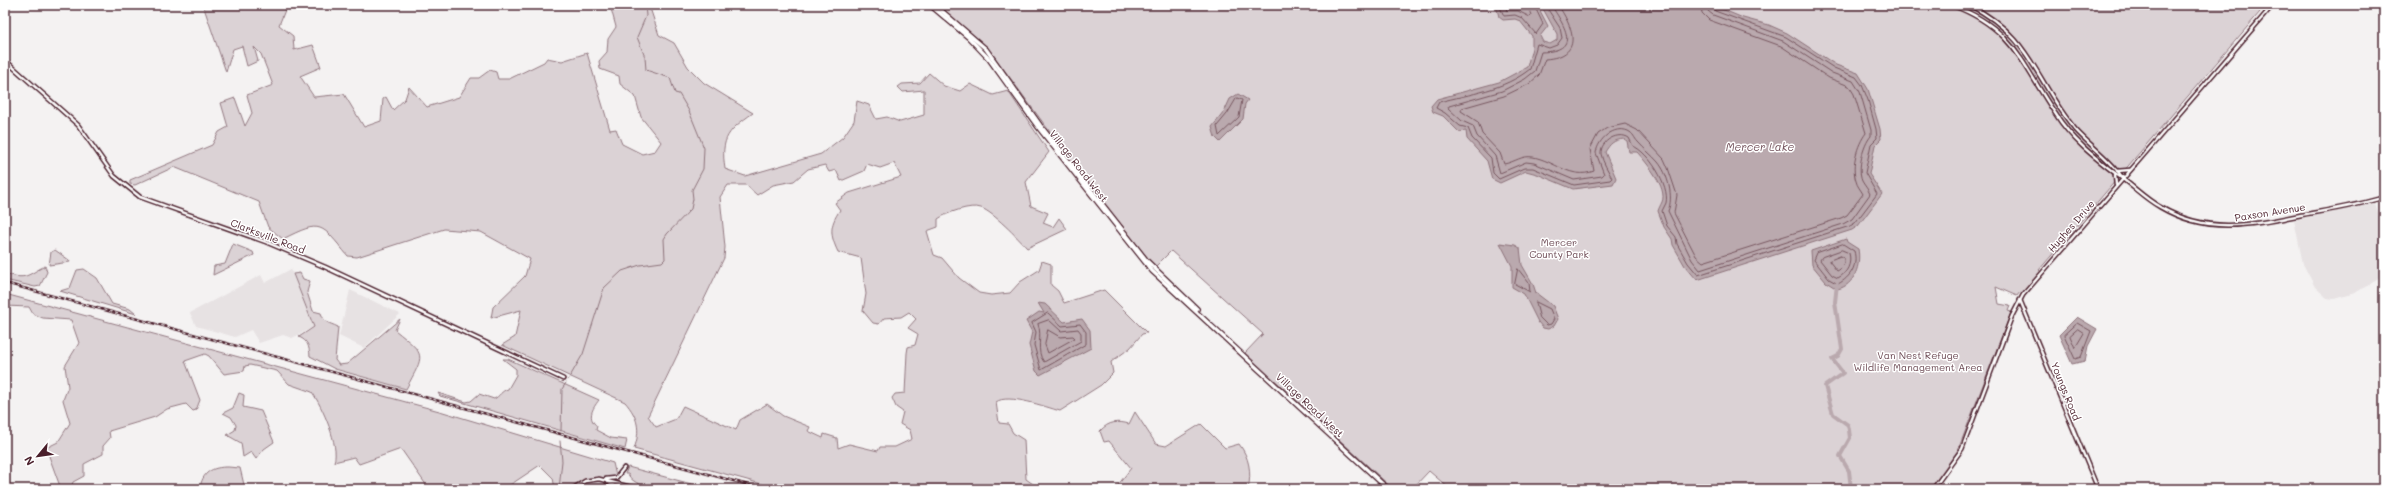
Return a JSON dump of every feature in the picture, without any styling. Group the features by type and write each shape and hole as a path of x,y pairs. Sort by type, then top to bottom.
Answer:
{"main road":[{"name":"Village Road West","path":"930,5 969,38 989,59 1038,127 1152,271 1388,489"},
{"name":"Village Road West","path":"935,5 986,49 1040,125 1147,261 1220,333"}],"street":[{"path":"1951,5 1983,21 2006,39 2024,61 2065,128 2083,148 2115,172 2122,172 2132,168"},
{"path":"1969,5 1997,22 2017,41 2033,62 2064,116 2115,172 2117,180 2116,187"},
{"name":"Hughes Drive","path":"1933,489 1962,449 2020,299 2273,5"},
{"name":"Clarksville Road","path":"5,60 78,125 114,176 140,197 266,242 325,266 563,379"},
{"name":"Paxson Avenue","path":"2115,172 2148,199 2172,214 2197,222 2225,226 2251,225 2351,206 2384,197"},
{"name":"Youngs Road","path":"2020,299 2098,489"},
{"path":"572,489 585,482 599,479 613,479 620,474 624,468"},
{"path":"599,479 638,489"},
{"path":"599,479 620,489"}],"shaded area":[{"path":"2375,203 2384,232 2384,273 2380,278 2355,293 2334,299 2327,298 2315,287 2303,264 2294,220"},
{"path":"291,269 314,327 292,338 283,335 259,343 251,330 235,337 196,326 190,313 261,275 265,283"},
{"path":"350,290 400,314 364,348 339,336"}],"green space":[{"path":"203,5 287,5 279,25 293,36 294,50 313,45 321,67 300,76 314,97 344,94 364,127 381,121 383,99 386,97 393,110 405,99 409,87 427,107 459,97 471,78 479,78 490,70 496,72 498,79 509,79 544,62 547,58 562,61 587,53 610,130 616,129 622,144 642,154 655,151 661,142 641,117 635,96 620,84 619,76 600,69 599,61 607,52 608,39 616,27 610,5 649,5 659,35 674,43 688,67 704,83 753,113 732,130 725,142 724,149 725,169 745,176 821,154 843,137 854,121 857,101 869,105 876,119 887,117 900,122 924,115 924,90 903,92 898,87 902,84 920,83 929,73 944,86 960,91 970,84 993,95 1008,91 1049,152 1026,182 1031,206 1048,213 1043,223 1053,227 1059,218 1067,229 1027,248 1018,238 986,210 977,207 965,208 952,212 938,219 938,227 927,231 934,255 942,258 959,278 979,293 991,295 1010,293 1020,282 1039,270 1042,261 1051,264 1051,285 1058,291 1064,303 1104,290 1147,333 1142,334 1130,348 1111,362 1113,373 1101,385 1060,411 1018,400 1009,399 996,402 999,423 1008,424 1013,433 1024,440 1026,479 1040,489 780,489 634,449 638,430 637,424 633,413 625,402 502,345 515,337 521,310 491,318 493,307 525,276 530,259 481,232 444,229 357,257 348,256 326,231 320,228 314,227 306,229 283,239 268,227 259,202 174,167 135,185 130,184 130,180 212,145 219,132 228,127 221,103 235,98 245,126 252,113 247,95 273,85 261,54 254,47 258,61 247,66 242,46 233,49 226,72","holes":["894,163 901,177 849,193 835,203 840,210 832,226 832,235 838,252 861,258 866,294 863,311 873,323 879,324 884,318 901,317 909,312 916,319 908,328 918,334 915,345 908,347 905,393 895,394 892,398 896,407 903,412 900,424 910,430 912,439 895,447 880,447 878,451 849,444 838,448 837,438 824,434 823,438 808,431 810,427 783,416 767,404 740,420 736,430 683,406 676,419 656,427 648,416 724,258 725,247 720,197 728,185 746,185 757,195 773,185 794,181 808,169 825,165 829,172 836,170 841,181 864,171 867,164 880,168"]},
{"name":"Mercer County Park","path":"937,5 2254,5 2260,12 2039,270 2041,272 2023,294 2020,292 2017,296 1996,287 1999,304 2010,306 2008,311 2011,312 1958,450 1930,489 1450,489 1429,471 1412,489 1393,489 1245,353 1263,334 1171,251 1155,267 1078,170 991,52"},
{"path":"233,244 253,252 254,255 213,275 214,266 225,264"},
{"path":"55,250 70,262 49,265 51,252"},
{"path":"45,266 47,272 40,286 35,287 5,280 5,273 22,277"},
{"path":"84,269 97,278 112,304 130,309 136,314 60,291 70,288 77,270"},
{"path":"300,273 303,279 310,281 307,292 313,311 321,313 322,317 326,321 338,327 335,360 339,365 347,364 400,319 395,330 413,345 420,356 417,368 406,389 335,369 310,356 308,344 299,337 314,327 293,274"},
{"path":"5,294 443,412 613,463 619,489 555,489 553,478 540,465 504,489 429,489 401,449 359,464 354,457 334,462 334,446 329,426 312,392 289,384 277,371 250,365 245,366 244,371 224,374 209,356 205,354 185,361 200,400 196,410 193,411 186,404 167,409 155,417 109,431 110,438 103,446 103,454 84,464 84,476 73,482 71,489 61,489 46,448 58,442 70,423 63,400 68,387 65,366 79,343 71,320 43,318 33,314 29,307 5,306"},
{"path":"503,359 508,359 599,400 594,407 591,417 597,426 596,430 611,438 627,440 625,449 440,396 438,393 466,402 471,401 479,394 494,399 508,389 516,375 516,369"},
{"path":"239,393 244,395 243,407 261,411 274,442 264,449 256,459 251,452 243,457 241,443 227,435 235,430 236,425 231,417 223,413 233,408"},
{"path":"1135,412 1156,444 1166,446 1201,424 1225,448 1239,444 1249,465 1250,477 1248,489 1115,489 1131,468 1109,441 1104,442 1100,431 1107,425 1114,423 1121,422 1129,424"},
{"path":"228,467 240,468 245,489 200,489 203,478 209,472 213,469"},
{"path":"628,467 710,489 677,490 652,488 641,485 633,480 628,474 625,474"}],"water":[{"name":"Mercer Lake","path":"1489,5 1537,5 1548,26 1540,36 1543,42 1550,44 1557,40 1557,34 1541,5 1712,5 1743,18 1769,25 1787,33 1836,65 1858,73 1868,89 1880,129 1881,139 1875,145 1869,174 1882,194 1858,226 1852,230 1697,280 1685,266 1673,245 1672,239 1664,227 1658,211 1663,196 1659,183 1637,152 1629,152 1627,141 1624,139 1617,140 1612,143 1605,152 1616,178 1613,184 1573,189 1526,171 1500,183 1492,179 1487,161 1467,139 1466,131 1459,132 1443,116 1433,112 1431,106 1437,99 1499,82 1527,67 1532,48 1532,36 1520,21 1515,19 1503,20 1499,17 1497,9"},
{"path":"1238,94 1248,100 1245,104 1243,119 1220,142 1215,137 1212,127 1224,112 1230,99"},
{"path":"1846,239 1847,242 1858,249 1859,261 1852,279 1848,284 1837,289 1826,282 1812,265 1811,251"},
{"path":"1500,243 1515,245 1520,248 1522,265 1533,284 1536,293 1553,306 1558,319 1554,326 1548,329 1543,328 1538,322 1524,294 1512,287 1512,266"},
{"path":"1038,303 1045,304 1064,322 1082,319 1090,330 1091,348 1040,375 1036,371 1029,345 1032,332 1026,321 1039,312 1044,313"},
{"path":"2077,317 2097,329 2088,346 2085,361 2072,364 2059,335"}],"waterway":[{"path":"568,380 583,354 604,288 622,271 640,265 662,262 665,259 664,239 691,209 693,199 692,190 703,169 704,148 689,111 679,94 675,93 670,78 646,70 645,57 637,37 646,16 645,5"},
{"path":"1837,284 1835,302 1842,349 1838,356 1832,359 1843,373 1825,386 1833,414 1848,425 1850,438 1840,456 1849,471 1851,489"},
{"path":"561,431 562,389 566,383"},
{"path":"559,489 562,461 560,441"}],"railway":[{"path":"5,283 763,489"}],"park label":[{"name":"Van Nest Refuge Wildlife Management Area","path":"1918,360"}]}
